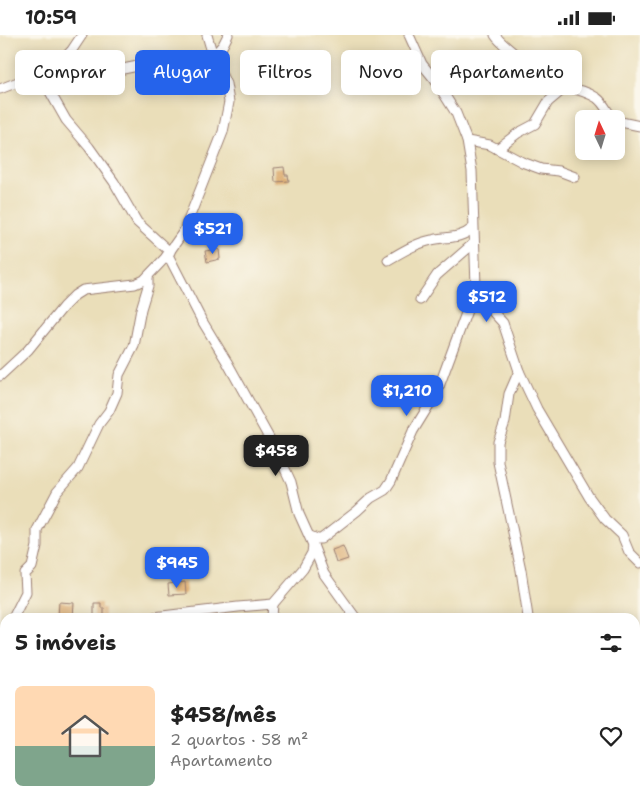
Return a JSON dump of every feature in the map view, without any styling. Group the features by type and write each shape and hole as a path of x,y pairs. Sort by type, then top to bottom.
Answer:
{"street":[{"path":"72,50 82,35"},
{"path":"207,35 211,50"},
{"path":"218,50 228,35"},
{"path":"272,613 272,604 303,569 313,545 371,498 385,490 391,481 413,431 437,393 476,286 472,171 467,141 456,113 435,80 422,64 409,35"},
{"path":"495,35 508,50"},
{"path":"1,88 15,83"},
{"path":"582,92 595,97 608,110"},
{"path":"52,95 66,120 106,170 137,222 169,253 201,319 282,460 291,483 299,514 310,536 324,573 352,613"},
{"path":"0,376 28,350 63,307 79,293 107,286 135,284 148,277 169,253 189,220 228,114 229,95"},
{"path":"498,149 518,133 535,124 548,102 556,95"},
{"path":"625,122 640,126"},
{"path":"467,141 490,145 522,163 541,169 559,171 575,177"},
{"path":"388,260 424,242 459,237 473,228"},
{"path":"420,300 437,275 474,243"},
{"path":"16,613 26,592 25,574 32,567 37,546 37,530 57,492 78,468 98,424 109,411 117,393 119,375 134,346 141,309 148,286 148,277"},
{"path":"476,286 484,302 503,323 519,371 537,409 589,497 606,519 622,535 629,552 640,563"},
{"path":"519,371 509,394 507,411 497,451 521,570 527,613"},
{"path":"310,536 321,539"},
{"path":"188,613 272,604"}],"building":[{"path":"284,167 285,175 288,175 289,181 275,182 274,168"},
{"path":"219,249 220,259 207,262 205,251"},
{"path":"343,546 348,559 336,563 332,550"},
{"path":"185,582 186,594 169,595 168,584"},
{"path":"59,602 74,603 73,613 58,613"},
{"path":"94,603 101,603 104,613 94,613"}]}
